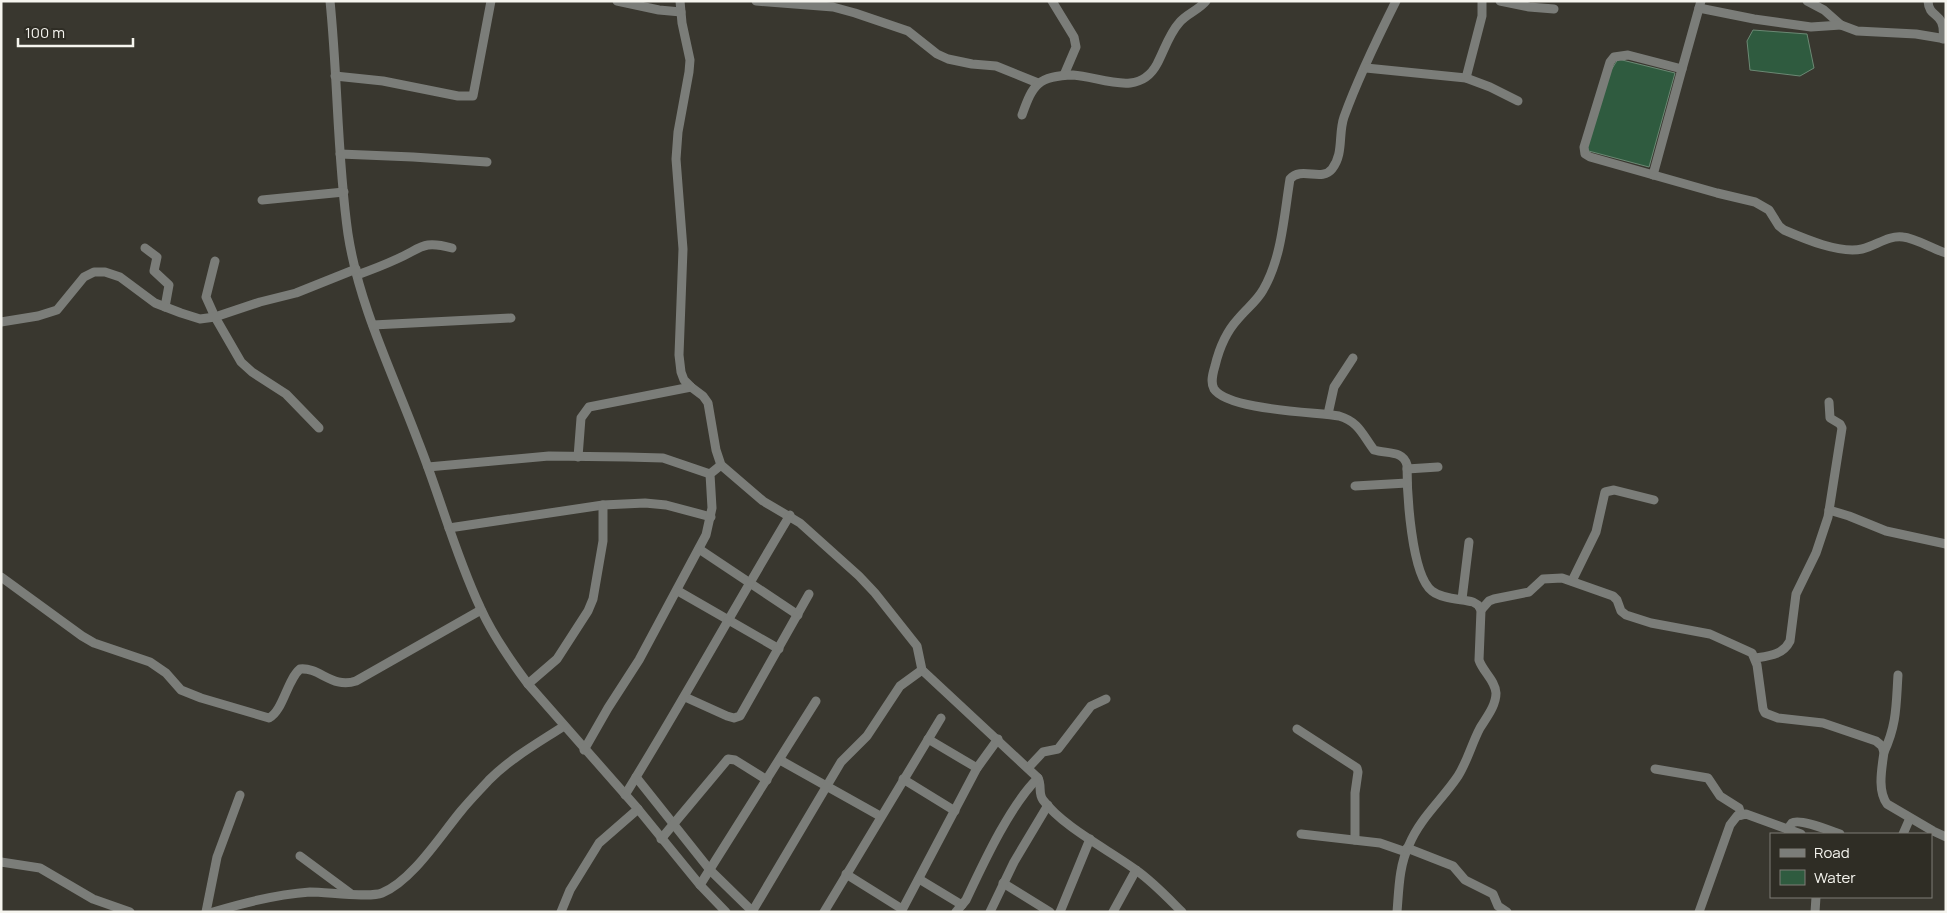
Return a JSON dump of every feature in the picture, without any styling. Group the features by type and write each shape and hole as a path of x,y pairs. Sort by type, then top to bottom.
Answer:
{"street":[{"path":"330,1 340,154 348,234 357,272 373,325 428,467 448,528 481,610 514,666 528,684 584,750 638,809 700,885 726,912"},
{"path":"335,76 383,81 458,96 473,96 491,1"},
{"path":"617,1 659,10 681,12"},
{"path":"680,1 690,60 690,72 678,132 676,159 683,249 679,355 684,380 690,387 704,396 708,403 716,450 721,465 763,501 790,515 834,553 874,593 916,646 922,670 1038,778 1041,783 1040,794 1048,805 1090,839 1154,884 1182,912"},
{"path":"756,1 833,7 855,12 908,31 918,37 937,54 948,59 996,66 1038,83"},
{"path":"1052,1 1076,43 1064,75"},
{"path":"1022,115 1031,90 1038,83 1064,75 1086,76 1127,84 1139,81 1156,67 1179,22 1206,1"},
{"path":"1396,1 1343,119 1338,157 1334,167 1329,173 1299,174 1293,175 1290,179 1281,237 1268,279 1262,291 1226,336 1218,354 1212,382 1214,389 1238,403 1328,414 1350,419 1357,424 1374,450 1402,455 1406,460 1413,541 1425,582 1430,590 1437,595 1462,599 1478,605 1481,610 1479,660 1481,668 1495,686 1496,695 1494,703 1459,774 1422,821 1407,850 1402,862 1398,912"},
{"path":"1466,78 1482,16 1482,1"},
{"path":"1500,1 1529,8 1554,9"},
{"path":"1807,1 1824,10 1841,25 1857,32 1916,34 1944,39 1942,22 1932,12 1928,6 1928,1"},
{"path":"1653,175 1700,5 1754,19 1811,27 1841,25"},
{"path":"1682,69 1628,55 1614,57 1610,62 1584,147 1585,154 1590,158 1755,202 1769,210 1779,226 1784,230 1825,245 1844,249 1862,249 1892,237 1904,237 1946,253"},
{"path":"1366,68 1466,78 1518,101"},
{"path":"340,154 487,162"},
{"path":"262,200 344,192"},
{"path":"1,322 38,316 57,310 84,277 94,272 105,272 120,277 155,303 200,319 215,317 260,302 296,293 397,259 424,245 434,244 452,248"},
{"path":"145,248 157,257 154,272 170,285 165,307"},
{"path":"215,261 206,295 215,317 246,367 286,394 319,428"},
{"path":"373,325 511,318"},
{"path":"1328,414 1334,387 1353,358"},
{"path":"578,457 581,418 589,407 690,387"},
{"path":"1756,658 1781,652 1790,642 1796,594 1816,553 1830,510 1842,428 1840,424 1830,418 1828,402"},
{"path":"428,467 549,456 664,458 710,474"},
{"path":"710,474 721,465"},
{"path":"1407,469 1438,467"},
{"path":"584,750 639,660 678,591 706,535 711,517 710,474"},
{"path":"1355,486 1407,483"},
{"path":"1572,581 1596,532 1605,492 1614,490 1654,500"},
{"path":"448,528 603,505 645,503 666,505 711,517"},
{"path":"528,684 557,659 588,612 593,599 603,540 603,505"},
{"path":"1830,510 1886,531 1946,544"},
{"path":"625,795 685,697 749,582 790,515"},
{"path":"1462,599 1469,542"},
{"path":"699,549 798,614"},
{"path":"1,577 94,643 150,662 166,673 181,690 201,698 269,718 275,713 294,676 300,669 308,670 341,683 349,683 481,610"},
{"path":"1481,610 1494,599 1529,592 1543,579 1562,578 1572,581 1613,596 1618,600 1621,611 1626,615 1651,623 1710,634 1746,650 1756,658 1765,713 1778,718 1824,723 1870,738 1882,746 1884,752"},
{"path":"678,591 779,649"},
{"path":"685,697 727,716 734,718 740,716 809,594"},
{"path":"636,777 710,870 752,912 842,762 867,736 900,686 922,670"},
{"path":"1898,676 1896,716 1893,731 1884,752 1881,777 1883,799 1887,804 1910,818 1946,837"},
{"path":"1028,768 1043,752 1058,749 1091,706 1106,699"},
{"path":"700,885 816,701"},
{"path":"824,912 880,816 941,718"},
{"path":"213,912 301,893 377,894 396,884 428,853 461,811 500,770 517,756 564,726"},
{"path":"1297,728 1357,768 1355,840"},
{"path":"928,739 977,768"},
{"path":"846,874 902,910 977,768 998,739"},
{"path":"661,839 728,759 735,760 767,780"},
{"path":"780,760 880,816"},
{"path":"1655,769 1708,778 1720,796 1739,808 1741,815"},
{"path":"919,879 959,908 1012,813 1026,791 1038,778"},
{"path":"903,779 955,811"},
{"path":"206,912 217,857 240,795"},
{"path":"990,912 1014,862 1048,805"},
{"path":"561,912 570,890 599,843 638,809"},
{"path":"1699,912 1730,825 1734,819 1746,814 1798,833"},
{"path":"1903,833 1910,818"},
{"path":"1788,830 1790,825 1796,822 1803,822 1837,833"},
{"path":"1302,834 1388,845 1453,866 1465,880 1493,894 1498,906 1507,912"},
{"path":"1060,912 1090,839"},
{"path":"300,856 350,893"},
{"path":"1,862 40,868 93,899 130,912"},
{"path":"1113,912 1136,870"},
{"path":"1003,883 1050,912"},
{"path":"1815,912 1816,898"}],"water":[{"path":"1753,30 1807,34 1814,68 1800,76 1750,70 1747,41"},
{"path":"1618,59 1675,73 1649,167 1585,150 1605,80"}]}
